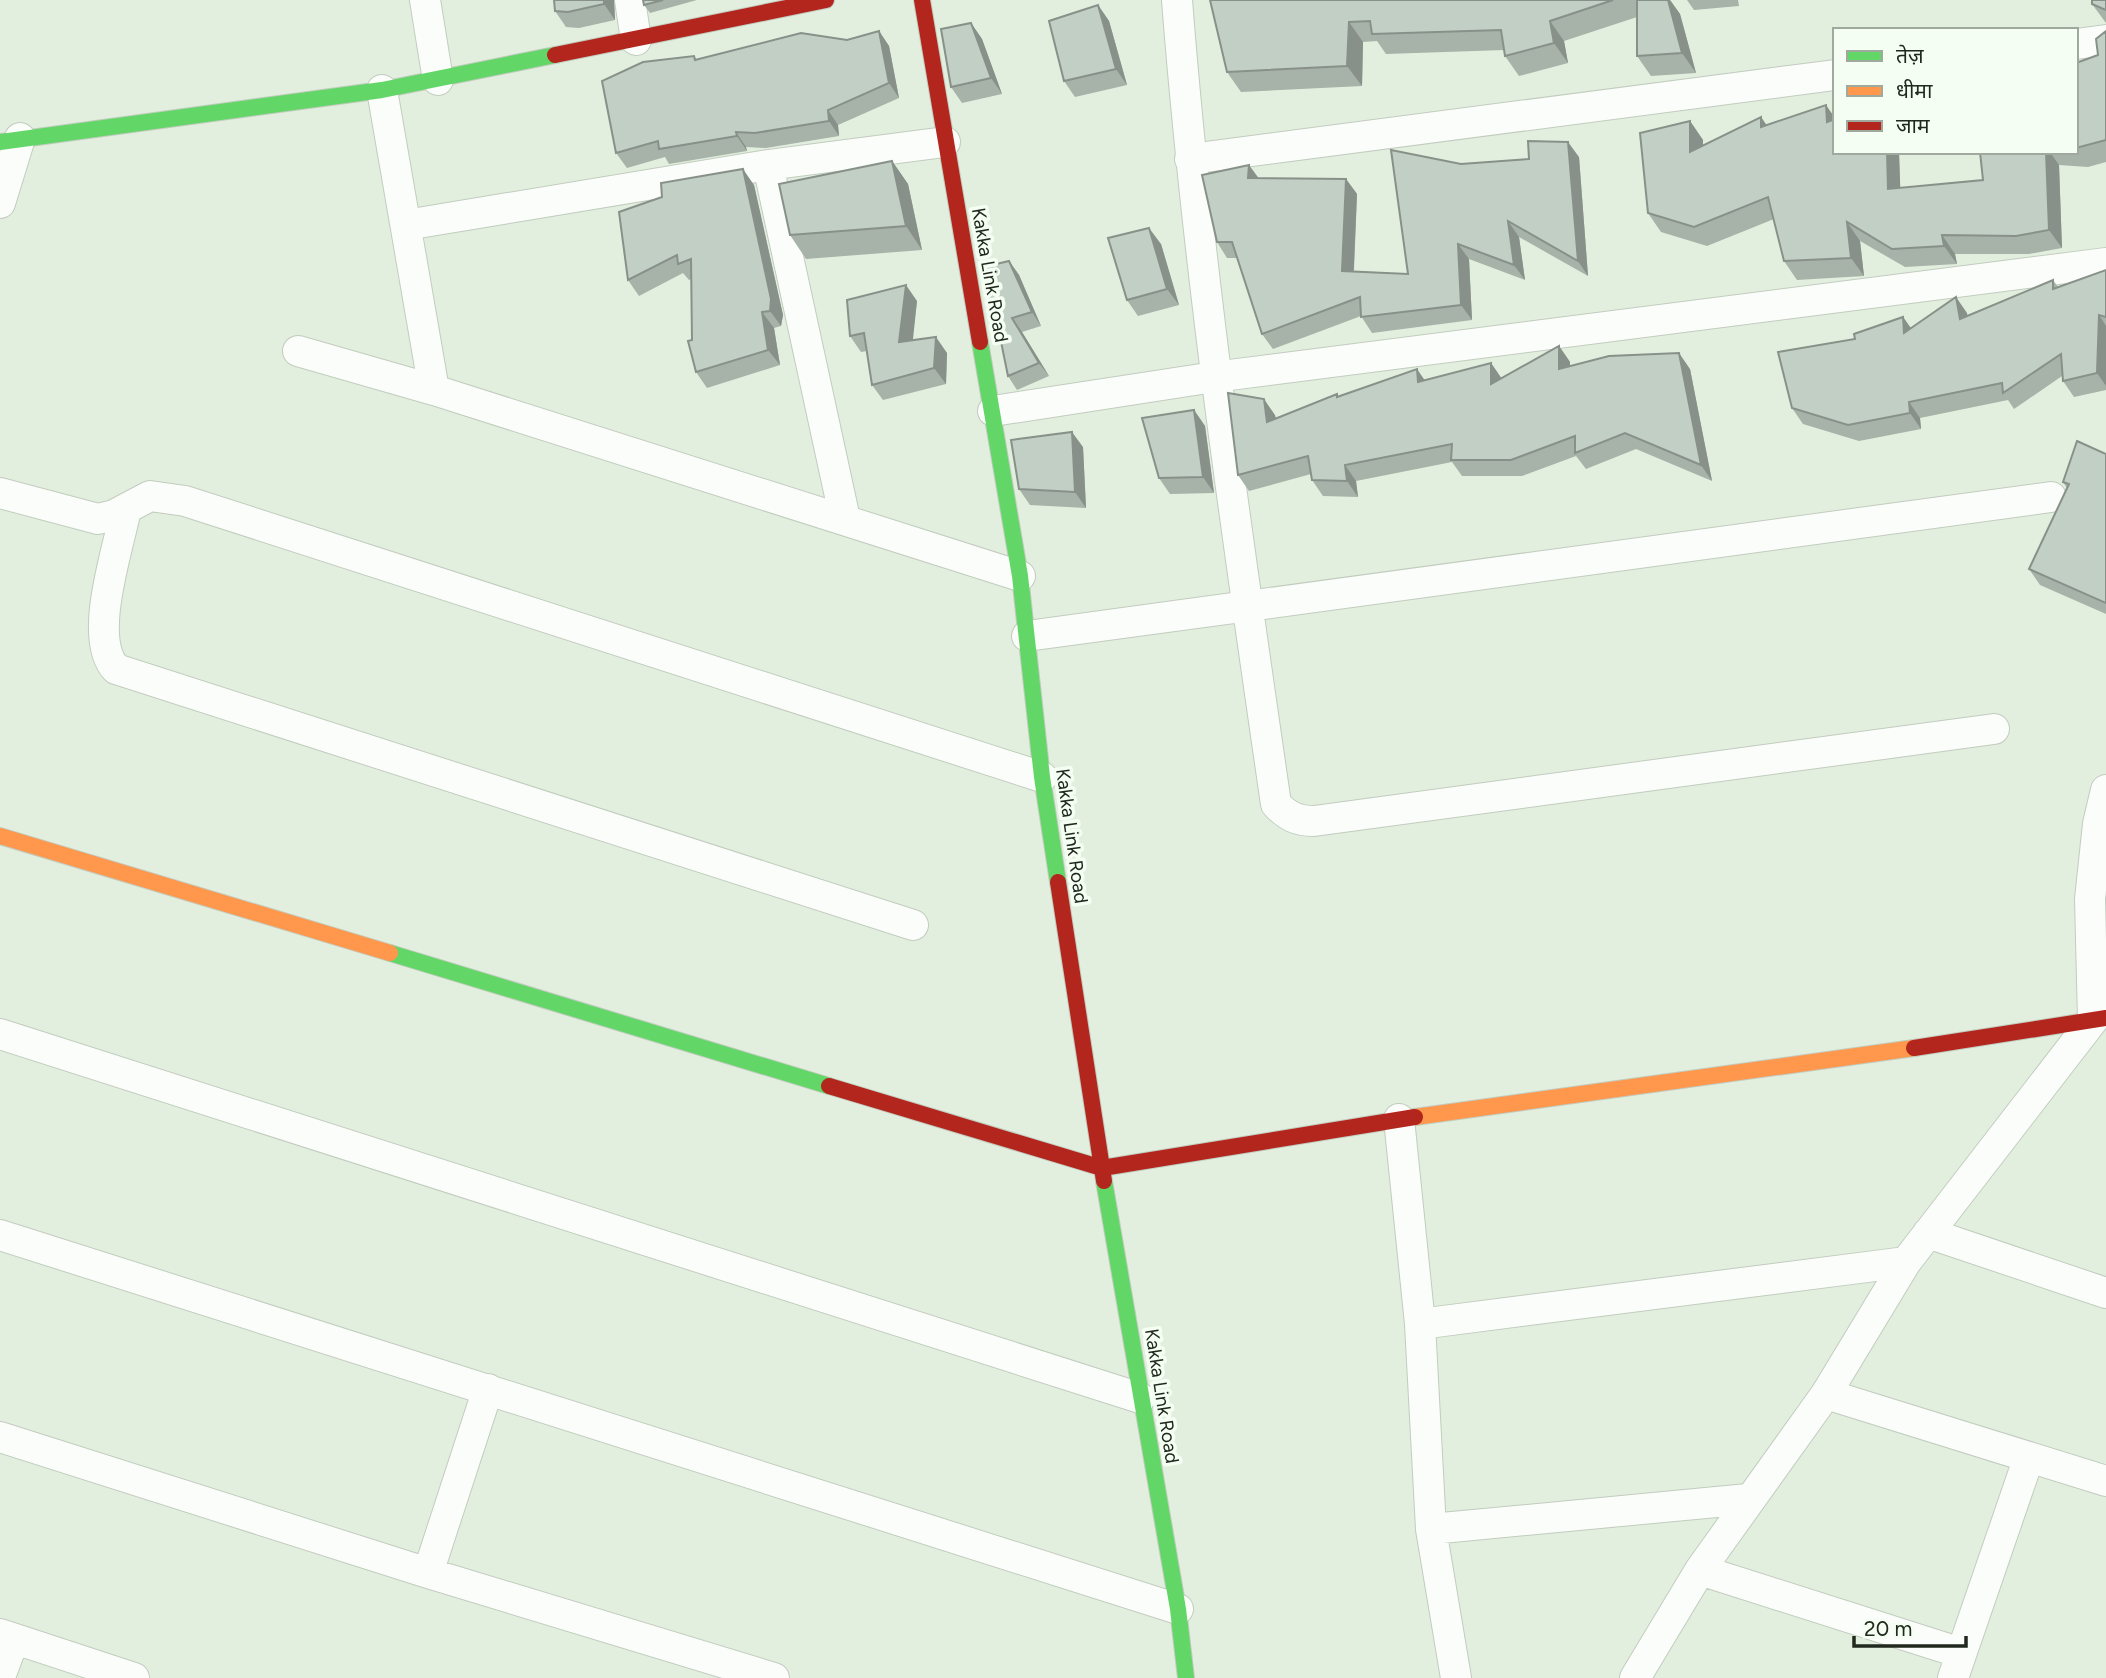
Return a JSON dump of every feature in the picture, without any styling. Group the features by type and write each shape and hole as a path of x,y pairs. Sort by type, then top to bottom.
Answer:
{"street":[{"path":"425,0 438,80"},
{"path":"630,0 636,40"},
{"path":"0,203 10,140 382,90 636,40 767,6 826,0"},
{"name":"Kakka Link Road","path":"922,0 1020,576 1042,778 1102,1168 1178,1609 1186,1678"},
{"path":"1177,0 1190,159 1214,377 1276,804 1285,813 1304,821 1994,729"},
{"path":"2078,44 2106,40"},
{"path":"1190,159 1833,75"},
{"path":"382,90 434,390"},
{"path":"406,225 768,165 945,142"},
{"path":"768,165 845,519"},
{"path":"993,411 1214,377 2106,263"},
{"path":"298,351 434,390 1020,576"},
{"path":"0,493 98,519 126,509 150,496 185,501 1042,778"},
{"path":"1027,636 2051,496"},
{"path":"126,509 102,624 107,659 116,669 913,925"},
{"path":"1635,1678 1700,1570 1748,1499 1826,1394 1906,1262 2100,1019 2098,824 2106,790"},
{"path":"0,836 1102,1168 1399,1119 1980,1039 2100,1019"},
{"path":"0,1034 1140,1398"},
{"path":"1399,1119 1420,1324 1430,1529 1456,1678"},
{"path":"1928,1233 2106,1293"},
{"path":"0,1235 1178,1609"},
{"path":"1420,1324 1906,1262"},
{"path":"428,1573 488,1389"},
{"path":"1826,1394 2106,1481"},
{"path":"0,1437 428,1573 774,1678"},
{"path":"1700,1570 1957,1666 2029,1457"},
{"path":"1430,1529 1748,1499"},
{"path":"0,1677 7,1637 134,1678"}],"building":[{"path":"554,0 604,0 604,4 568,12 555,11"},
{"path":"643,0 663,0 644,5"},
{"path":"1210,0 1613,0 1550,21 1554,43 1505,56 1501,30 1372,34 1370,21 1349,22 1347,66 1227,72"},
{"path":"1637,0 1668,0 1682,53 1637,56"},
{"path":"2092,0 2106,0 2106,10 2092,4"},
{"path":"1098,5 1116,69 1064,81 1049,21"},
{"path":"971,23 991,78 951,87 941,29"},
{"path":"879,31 889,83 828,110 829,121 755,133 736,132 737,136 659,149 658,141 616,153 602,81 643,62 694,56 695,60 801,33 847,40"},
{"path":"2106,31 2106,140 2078,147 2078,62 2098,55 2096,39"},
{"path":"1826,105 1827,122 1833,120 1833,154 1887,154 1888,189 1983,180 1980,154 2046,154 2049,230 2016,236 1942,235 1944,246 1892,249 1847,222 1851,258 1784,261 1768,197 1694,227 1648,213 1640,133 1690,121 1690,152 1761,117 1761,127"},
{"path":"1528,141 1568,142 1578,261 1508,221 1514,265 1458,244 1461,305 1361,317 1360,297 1262,334 1232,242 1217,242 1202,175 1249,165 1248,178 1346,179 1342,271 1408,274 1391,150 1461,164 1529,159"},
{"path":"892,161 906,226 790,235 779,184"},
{"path":"743,169 771,299 770,311 762,312 768,350 696,372 688,341 692,340 691,259 678,264 677,255 628,280 619,212 662,197 661,183"},
{"path":"1149,228 1167,289 1127,300 1108,238"},
{"path":"1009,261 1032,312 1012,318 1039,363 1008,376 997,322 992,323 984,267"},
{"path":"2106,270 2106,317 2099,315 2097,373 2063,381 2061,354 2003,393 2002,383 1909,402 1910,413 1848,425 1792,408 1778,352 1855,339 1854,334 1903,317 1904,333 1956,297 1960,319 2053,280 2053,289"},
{"path":"906,285 899,342 936,337 934,368 872,385 864,333 850,336 847,300"},
{"path":"1559,346 1559,369 1609,356 1679,353 1701,465 1625,433 1575,453 1575,436 1511,460 1451,460 1452,444 1345,465 1347,481 1312,480 1308,456 1238,475 1228,393 1264,399 1267,422 1337,394 1337,397 1417,369 1418,382 1491,363 1491,384"},
{"path":"1194,410 1203,477 1159,478 1142,418"},
{"path":"1072,432 1075,492 1019,489 1011,440"},
{"path":"2077,441 2106,454 2106,603 2029,569 2069,484 2063,482"}],"traffic: fast":[{"path":"0,142 382,90 555,55"},
{"path":"980,342 1020,576 1042,777 1058,882"},
{"path":"390,953 829,1086"},
{"path":"1104,1181 1178,1609 1186,1678"}],"traffic: slow":[{"path":"0,836 390,953"},
{"path":"1415,1117 1914,1048"}],"traffic: jam":[{"path":"555,55 826,0"},
{"path":"922,0 980,342"},
{"path":"1058,882 1104,1181"},
{"path":"1914,1048 2106,1018"},
{"path":"829,1086 1102,1168 1415,1117"}]}
